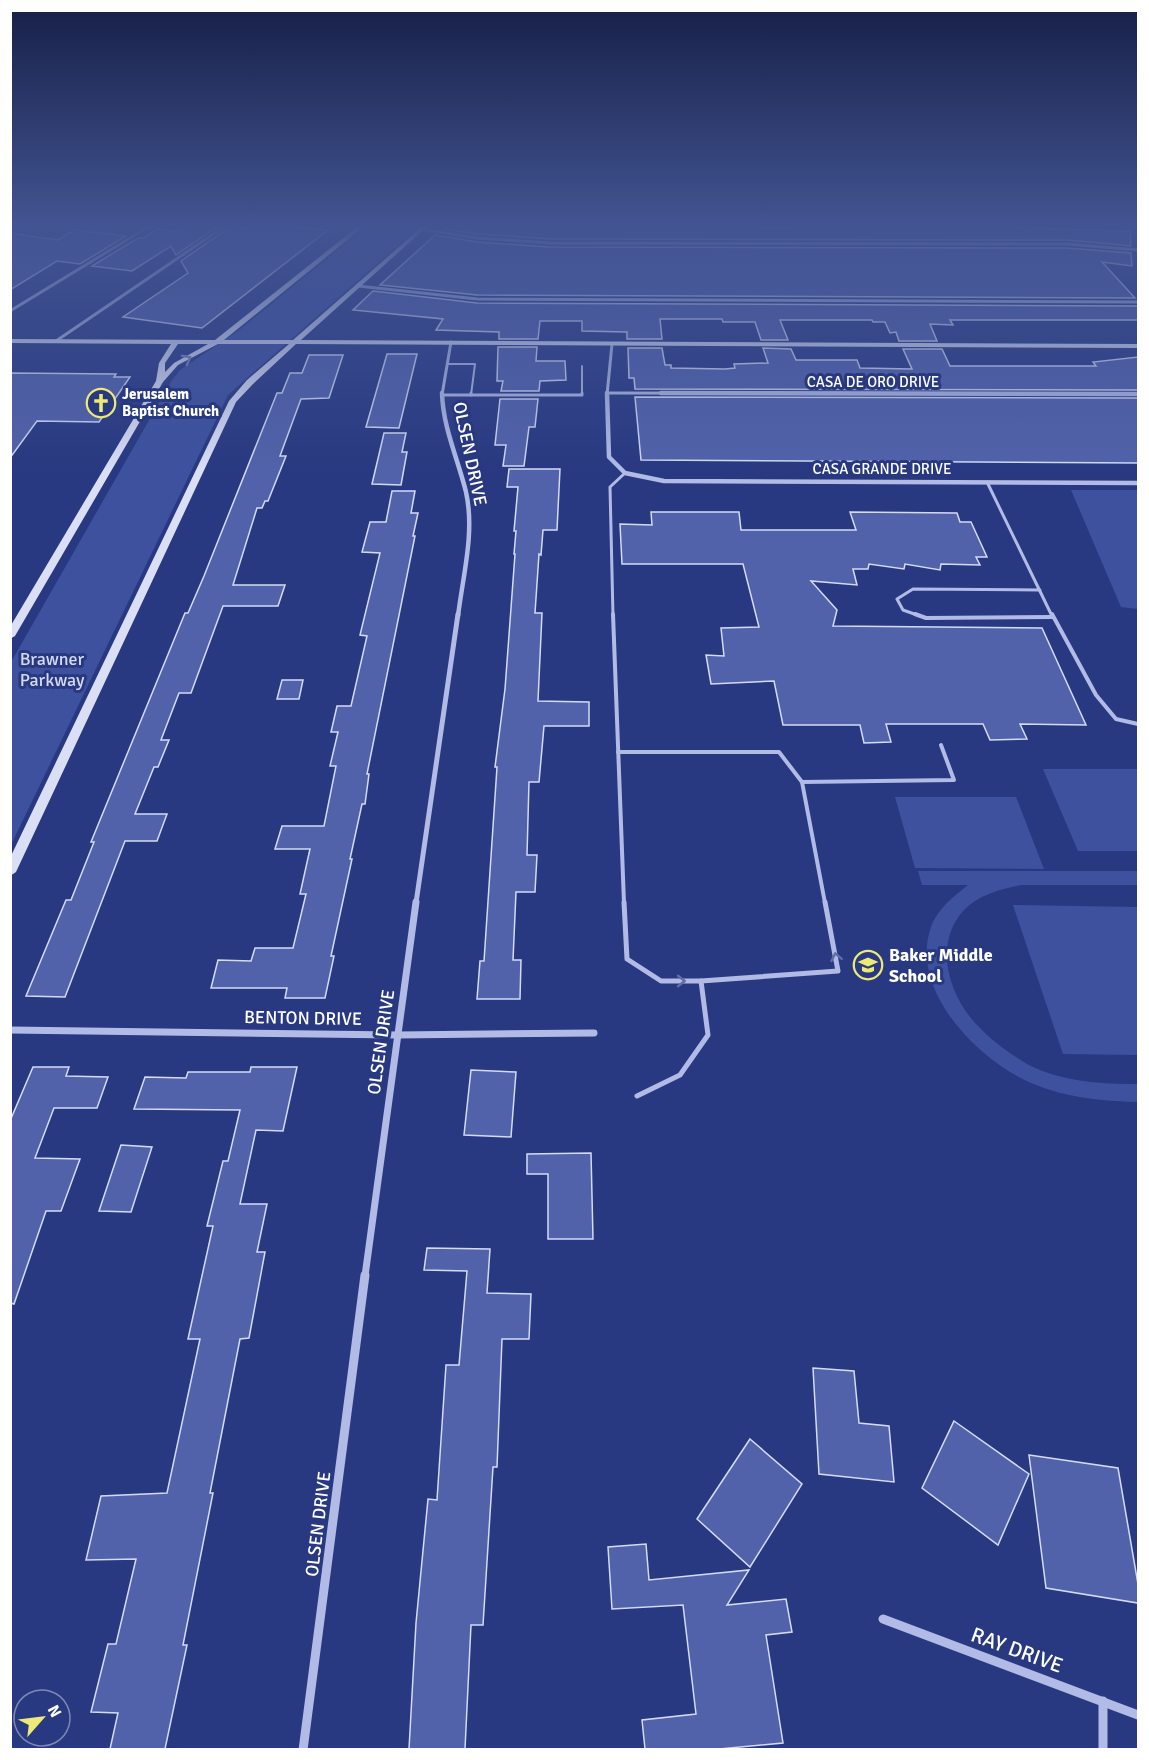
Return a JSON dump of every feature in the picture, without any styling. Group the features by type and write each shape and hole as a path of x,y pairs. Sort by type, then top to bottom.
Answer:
{"street":[{"path":"56,341 107,306"},
{"path":"10,636 160,381 176,364 217,342 262,306"},
{"path":"10,872 233,401 250,382 335,306"},
{"path":"10,341 1138,346"},
{"path":"160,381 162,363 176,342"},
{"name":"OLSEN DRIVE","path":"303,1749 397,1035 470,530 466,493 447,431 442,395 451,342"},
{"path":"612,344 607,393 609,457 625,473"},
{"name":"CASA DE ORO DRIVE","path":"607,393 1138,394"},
{"name":"CASA GRANDE DRIVE","path":"625,473 664,481 1138,483"},
{"name":"BENTON DRIVE","path":"10,1030 397,1035 594,1033"},
{"name":"RAY DRIVE","path":"883,1619 1138,1715"},
{"path":"1103,1701 1103,1749"}],"lane":[{"path":"448,363 475,364 471,395"},
{"path":"442,395 582,394 582,366"},
{"path":"618,752 779,752 801,782 838,971 701,981 661,981 627,959 618,752 610,487 625,473"},
{"path":"987,482 1053,617 1096,695 1116,719 1138,724"},
{"path":"1040,590 913,589 897,599 903,610 926,618 1053,617"},
{"path":"801,782 954,780 941,745"},
{"path":"637,1096 680,1075 708,1035 701,981"}],"green space":[{"name":"Brawner Parkway","path":"269,306 329,306 228,395 11,845 11,662 172,380 180,370 238,331"},
{"path":"1071,490 1138,490 1138,609 1121,607"},
{"path":"1043,769 1138,769 1138,851 1078,851"},
{"path":"895,797 1016,797 1044,869 915,868"},
{"path":"918,871 1138,871 1138,885 1022,885 991,893 976,900 954,923 947,953 948,969 958,999 977,1025 1001,1046 1027,1064 1053,1075 1096,1082 1138,1084 1138,1102 1084,1098 1044,1088 1011,1072 971,1041 940,1000 930,977 927,953 930,930 936,916 968,885 922,885"},
{"path":"1013,905 1138,907 1138,1055 1063,1054"}],"building":[{"path":"139,306 230,306 202,328 123,317"},
{"path":"357,306 1138,306 1138,320 950,320 953,325 930,324 937,341 899,341 896,332 890,333 885,322 873,322 872,320 780,320 788,340 761,340 755,322 723,322 722,319 660,319 662,339 627,339 627,332 582,331 582,321 540,321 538,339 499,339 499,332 436,330 443,319 353,310"},
{"path":"498,347 537,347 536,361 565,361 566,380 540,381 539,391 501,391 503,381 497,381"},
{"path":"628,348 662,348 665,365 671,365 671,368 725,369 735,368 734,364 768,363 763,348 791,349 796,360 857,360 860,368 912,369 903,349 942,349 950,366 1096,366 1093,362 1138,357 1138,390 635,389 634,378 629,378"},
{"path":"387,354 417,354 399,428 366,427"},
{"path":"309,355 343,355 329,398 301,399 280,456 286,456 268,501 265,501 262,508 257,508 233,585 285,585 278,606 223,606 191,693 179,693 161,740 169,740 158,767 154,767 135,814 167,814 157,841 125,841 65,997 26,996 66,900 71,900 94,842 91,842 185,613 188,613 204,576 277,393 282,393 290,373 302,373"},
{"path":"10,373 116,374 114,377 130,377 99,422 37,421 10,458"},
{"path":"635,397 1138,398 1138,463 641,460"},
{"path":"500,399 538,399 535,427 529,427 524,466 503,466 506,445 495,445"},
{"path":"384,433 406,433 402,452 407,452 401,485 372,484"},
{"path":"509,469 560,469 557,530 543,530 541,555 539,554 535,613 542,613 538,701 589,702 589,726 544,726 539,782 529,782 527,855 537,855 535,892 516,892 513,960 521,960 520,999 477,999 480,961 484,961 497,767 495,767 505,689 515,554 516,531 514,531 518,487 507,487"},
{"path":"392,491 415,491 411,513 418,513 413,536 415,536 367,774 369,774 365,804 362,804 350,859 352,859 331,956 334,956 325,998 285,998 287,988 211,988 218,960 251,961 255,948 293,948 306,894 300,894 310,849 275,849 282,826 324,826 336,766 330,766 338,732 331,732 337,706 351,706 367,636 360,635 380,553 362,552 370,522 386,522"},
{"path":"651,512 739,512 741,530 856,530 850,512 957,513 960,522 971,522 987,557 976,557 980,565 941,564 940,570 905,564 904,569 869,564 868,569 853,569 857,585 811,581 837,610 833,626 1042,628 1086,725 1020,724 1027,739 990,740 983,724 886,724 891,742 864,743 860,725 783,725 774,681 711,684 706,655 724,656 721,628 759,627 743,564 622,564 620,524 652,525"},
{"path":"282,680 303,680 299,699 277,699"},
{"path":"33,1067 69,1067 66,1076 108,1077 97,1108 54,1108 35,1158 80,1159 61,1211 46,1211 14,1304 10,1303 10,1121"},
{"path":"251,1067 297,1067 283,1131 256,1130 240,1204 267,1204 257,1252 265,1252 249,1338 240,1339 183,1645 187,1645 165,1749 110,1749 118,1713 91,1712 108,1644 116,1644 136,1559 86,1560 101,1496 167,1493 200,1339 188,1339 213,1226 207,1226 223,1161 228,1161 240,1110 134,1109 145,1077 186,1078 188,1072 250,1072"},
{"path":"471,1070 516,1072 511,1137 464,1135"},
{"path":"121,1145 152,1147 131,1212 99,1211"},
{"path":"591,1153 593,1239 548,1239 548,1174 527,1174 527,1154"},
{"path":"427,1248 490,1249 487,1293 531,1294 529,1339 502,1339 497,1467 493,1467 483,1625 471,1625 465,1749 409,1749 416,1623 428,1499 437,1500 446,1365 459,1365 467,1271 424,1270"},
{"path":"813,1368 854,1371 859,1423 889,1426 894,1482 819,1474"},
{"path":"954,1421 1029,1474 998,1545 922,1488"},
{"path":"750,1439 802,1484 750,1567 697,1519"},
{"path":"1029,1455 1118,1468 1138,1584 1138,1603 1046,1588"},
{"path":"646,1544 649,1580 749,1570 727,1605 786,1599 792,1632 766,1635 783,1743 719,1749 645,1749 642,1720 696,1714 683,1605 612,1609 608,1547"}],"place":[{"name":"Jerusalem Baptist Church","path":"101,403"},
{"name":"Baker Middle School","path":"868,965"}]}
